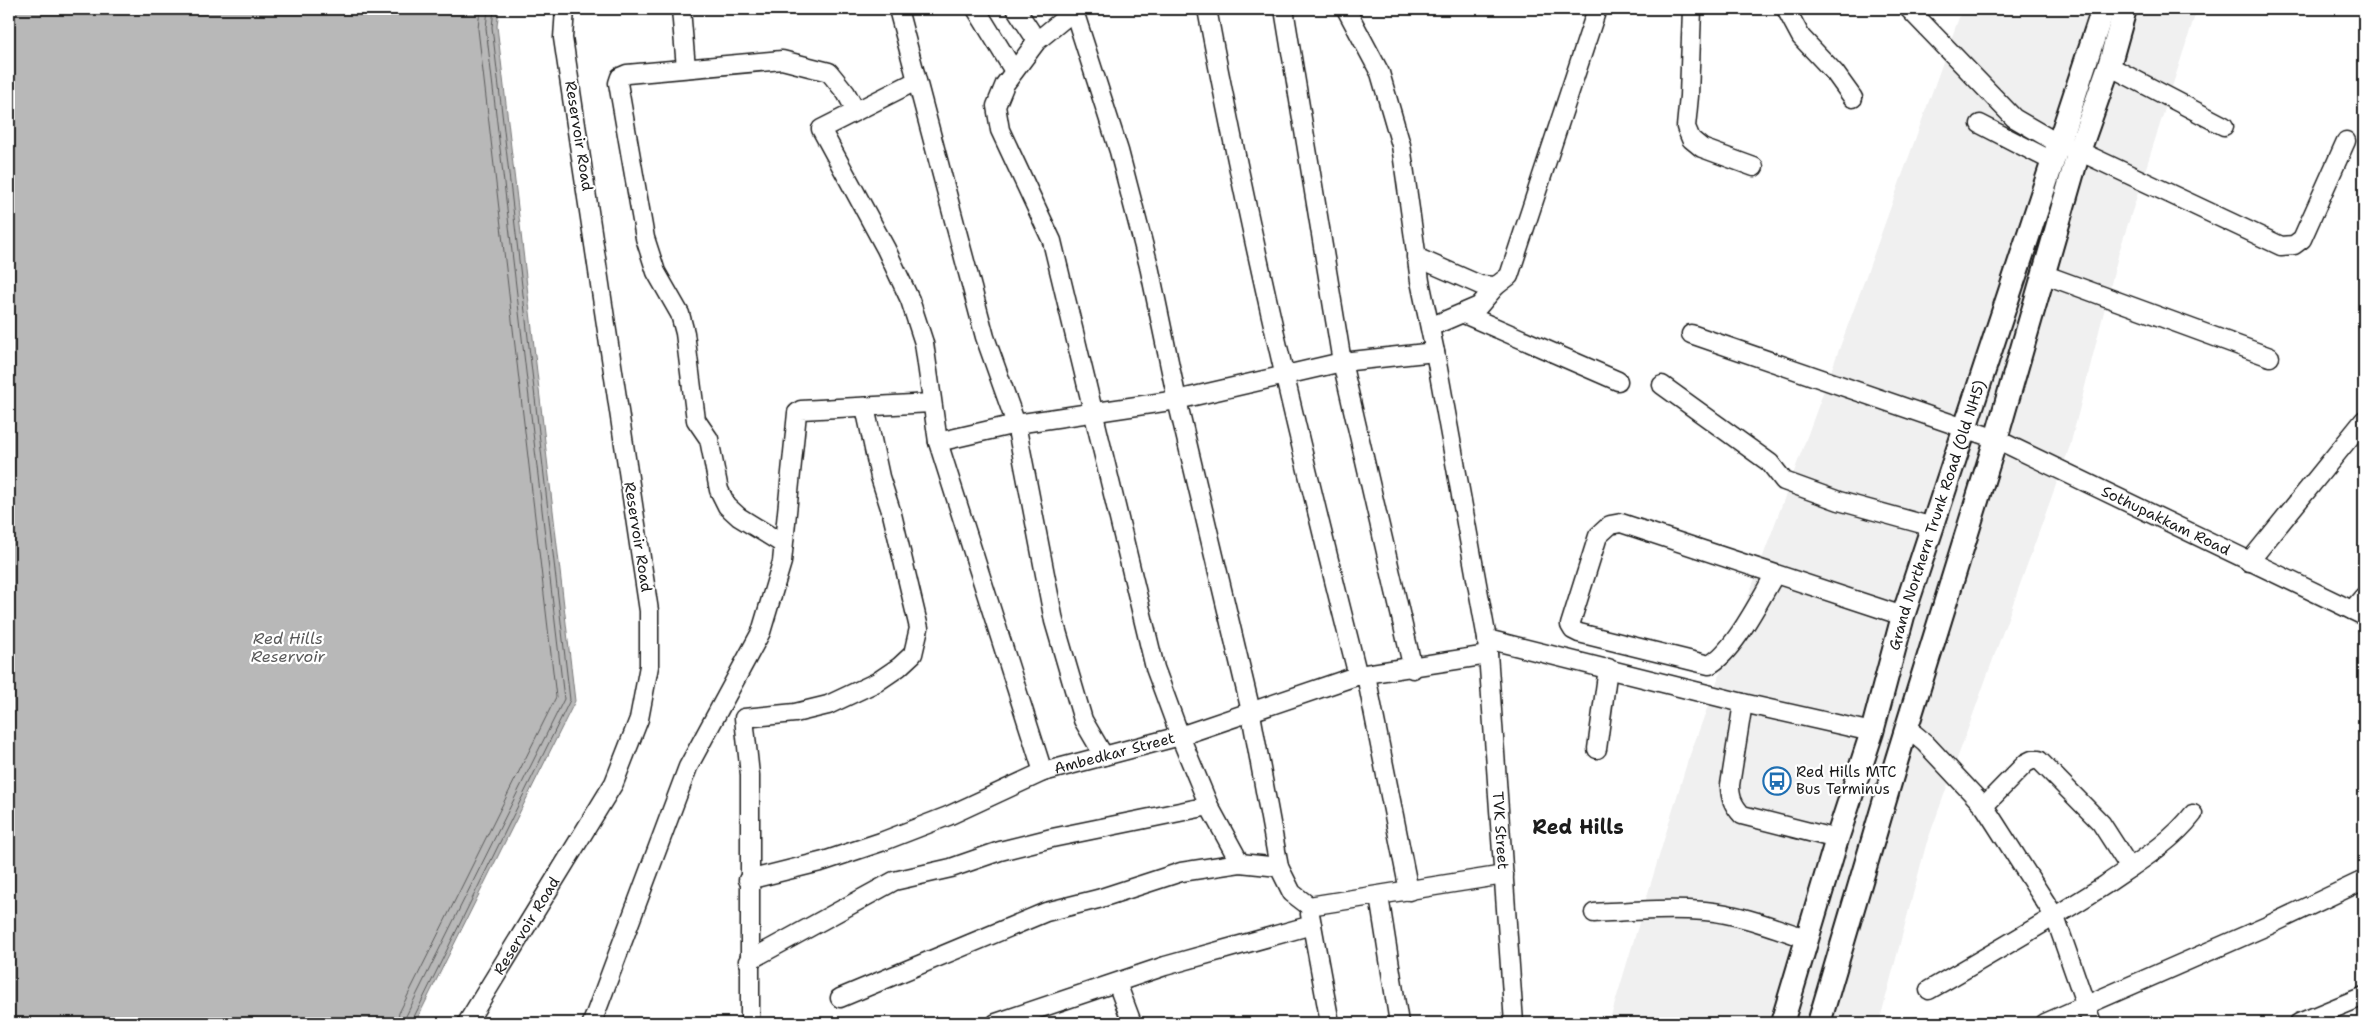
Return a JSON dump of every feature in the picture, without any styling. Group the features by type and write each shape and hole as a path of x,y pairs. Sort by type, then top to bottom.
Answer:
{"main road":[{"name":"Grand Northern Trunk Road (Old NH5)","path":"1782,1023 1836,839 1872,732 1903,616 1966,428 2063,152 2103,9"},
{"name":"Grand Northern Trunk Road (Old NH5)","path":"1818,1023 1996,439 2043,274 2063,152 2109,66 2125,9"}],"street":[{"name":"Reservoir Road","path":"467,1023 614,783 639,719 648,666 650,611 563,38 565,9"},
{"path":"681,9 686,68"},
{"path":"898,9 985,337 1016,424 1054,621 1083,720 1104,756"},
{"path":"976,9 1014,71"},
{"path":"1016,9 1037,41"},
{"path":"1207,9 1232,140 1285,375 1362,675 1409,891"},
{"path":"1284,9 1342,362 1413,669"},
{"name":"TVK Street","path":"1346,9 1380,73 1401,145 1416,257 1488,647 1514,1023"},
{"path":"1430,327 1479,306 1496,286 1509,276 1597,9"},
{"path":"1692,9 1686,127 1691,139 1702,148 1754,167"},
{"path":"1786,9 1801,37 1835,73 1853,98"},
{"path":"1909,9 2014,118 2063,152"},
{"path":"1240,863 1209,806 1155,668 1052,241 1000,130 996,106 1005,84 1037,41 1075,10 1119,151 1149,266 1177,400 1250,712 1279,867 1292,893 1309,906 1330,1023"},
{"path":"783,544 739,517 727,506 719,490 709,438 696,420 685,333 680,314 656,272 645,238 618,83 620,77 627,74 782,60 829,72 846,93 856,111"},
{"path":"2109,66 2224,126"},
{"path":"916,81 821,129 886,249 910,300 924,343 938,442 1043,772"},
{"path":"1980,124 2063,152 2281,246 2294,245 2302,239 2346,141"},
{"path":"1416,257 1480,285 1496,286"},
{"path":"2043,274 2270,357"},
{"path":"1464,314 1618,381"},
{"name":"Sothupakkam Road","path":"1691,334 1996,439 2358,613"},
{"path":"938,442 1016,424 1177,400 1342,362 1435,352"},
{"path":"1662,386 1770,463 1784,481 1839,501 1933,527"},
{"path":"592,1023 688,767 761,632 779,571 797,413 801,410 931,403"},
{"path":"750,1023 748,880 750,776 744,718 796,713 828,705 876,682 899,667 912,654 919,628 892,514 880,477 865,406"},
{"path":"2249,562 2364,420"},
{"path":"1775,574 1732,643 1709,665 1579,634 1570,625 1598,536 1610,525 1621,523 1632,525 1903,616"},
{"path":"2358,613 2364,596"},
{"path":"1488,647 1608,668 1743,703 1872,732"},
{"name":"Ambedkar Street","path":"748,880 824,861 889,839 948,816 1043,772 1180,736 1362,675 1413,669 1488,647"},
{"path":"1597,749 1608,668"},
{"path":"1743,703 1730,784 1730,796 1735,807 1742,815 1836,839"},
{"path":"1907,728 1925,743 1984,806 2055,917 2092,1023"},
{"path":"1984,806 2026,764 2032,760 2039,760 2101,823 2130,868"},
{"path":"748,961 894,881 951,868 1000,851 1052,838 1209,806"},
{"path":"1929,990 2055,917 2130,868 2183,827 2194,814"},
{"path":"840,998 1046,912 1098,899 1181,872 1240,863 1279,867"},
{"path":"1309,906 1504,875"},
{"path":"2045,1023 2268,926 2364,880"},
{"path":"1380,896 1399,1023"},
{"path":"1594,913 1652,910 1707,911 1763,924 1808,939"},
{"path":"996,1023 1166,966 1312,925"},
{"path":"1117,983 1132,1023"},
{"path":"2299,1023 2364,996"}],"shaded area":[{"path":"1962,9 2197,9 2119,252 2070,446 1926,845 1879,1023 1609,1023 1687,763"}],"water":[{"name":"Red Hills Reservoir","path":"9,9 499,9 497,26 575,701 415,1023 9,1023"}],"place":[{"name":"Red Hills MTC Bus Terminus","path":"1777,781"}],"district":[{"name":"Red Hills","path":"1578,827"}]}
